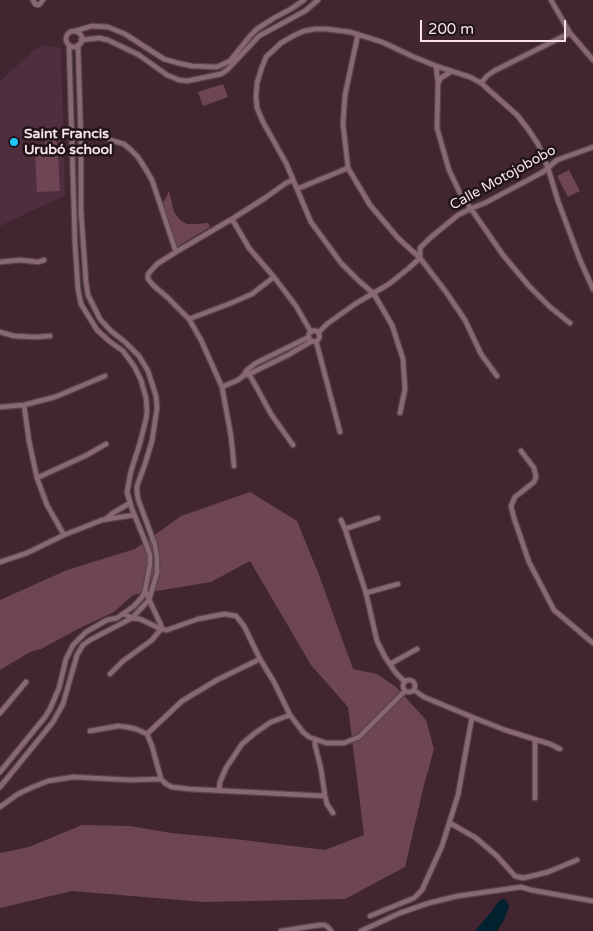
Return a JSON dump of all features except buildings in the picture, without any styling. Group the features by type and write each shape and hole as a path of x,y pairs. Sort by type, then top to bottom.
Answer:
{"street":[{"path":"33,0 38,5 43,0"},
{"path":"0,772 50,709 59,688 66,659 73,645 86,632 107,620 117,618 134,606 145,591 150,570 150,555 127,492 146,419 146,398 141,380 134,366 123,351 102,336 88,317 81,304 78,289 74,244 69,45 66,41 66,36 69,32 92,26 108,27 125,34 164,59 192,66 217,67 230,62 250,36 258,29 304,0"},
{"path":"0,787 64,704 77,655 83,645 132,618 149,600 156,573 157,558 155,545 138,499 137,486 150,445 157,408 156,396 150,377 139,356 100,319 88,295 80,211 81,142 78,45 82,40 100,38 108,40 139,54 168,75 187,81 221,74 259,36 306,11 318,0"},
{"path":"551,0 570,33 593,60"},
{"path":"400,413 405,389 403,359 392,325 374,294 341,263 311,222 286,163 262,122 256,96 257,83 266,57 281,43 304,31 326,29 358,34 382,42 436,66 470,77 481,83 517,115 538,144 580,260 593,289"},
{"path":"76,31 80,33 82,40"},
{"path":"481,83 486,76 494,71 570,33"},
{"path":"358,34 345,95 343,124 348,168 370,205 398,238 420,258 446,292 464,320 481,354 497,376"},
{"path":"69,45 78,45"},
{"path":"436,66 438,128 449,170 460,193 503,255 529,286 550,307 570,323"},
{"path":"438,83 441,78 452,71"},
{"path":"110,140 124,144 138,157 145,168 152,180 176,252"},
{"name":"Calle Motojobobo","path":"318,333 355,304 389,284 409,268 420,258 420,248 458,214 485,203 544,172 557,160 593,147"},
{"path":"297,189 348,168"},
{"path":"234,466 231,436 222,387 201,340 189,319 154,286 148,279 148,274 176,252 266,198 292,180"},
{"path":"232,219 249,248 301,313 312,338 340,432"},
{"path":"0,262 20,260 38,262 44,260"},
{"path":"77,272 85,272"},
{"path":"189,319 252,294 274,277"},
{"path":"222,387 238,380 256,363 312,338 320,337 316,331 312,338"},
{"path":"0,332 14,336 50,336"},
{"path":"248,372 271,414 293,445"},
{"path":"0,407 24,405 55,397 105,376"},
{"path":"24,405 29,442 38,478 48,505 64,535"},
{"path":"140,443 150,445"},
{"path":"38,478 106,444"},
{"path":"521,451 534,468 536,477 534,482 515,497 511,506 529,562 554,610 593,643"},
{"path":"137,454 147,458"},
{"path":"0,562 27,553 106,518 130,504"},
{"path":"106,518 115,519 134,515"},
{"path":"345,529 378,518"},
{"path":"341,520 366,593 377,641 385,657 405,682"},
{"path":"366,593 398,584"},
{"path":"110,674 123,661 152,640 161,629 162,625 145,591"},
{"path":"124,614 167,630 198,619 226,614 236,616 244,626 290,715 303,732 315,740 326,743 344,743 359,736 405,691"},
{"path":"390,664 417,649"},
{"path":"147,734 182,701 260,659"},
{"path":"405,682 409,680 413,682 414,690"},
{"path":"0,714 26,682"},
{"path":"405,682 403,686 405,691"},
{"path":"405,691 410,692 414,690"},
{"path":"414,690 424,697 472,718 560,749"},
{"path":"219,790 226,768 242,744 271,722 290,715"},
{"path":"370,916 414,898 422,890 450,823 458,795 472,718"},
{"path":"90,731 127,726 147,734 162,779 172,787 325,796"},
{"path":"315,740 322,769 327,804 334,813"},
{"path":"535,740 535,798"},
{"path":"8,762 16,768"},
{"path":"0,808 18,794 48,781 73,777 131,780 162,779"},
{"path":"450,823 476,838 497,856 515,876 523,878 548,872 576,860"},
{"path":"361,931 400,912 429,903 458,896 521,887 593,900"},
{"path":"281,931 324,925 331,931"}],"shaded area":[{"path":"42,45 61,48 65,195 0,226 0,81"},
{"path":"223,84 228,97 203,106 198,92"},
{"path":"45,129 56,129 57,149 45,149"},
{"path":"58,154 60,191 37,192 35,155"},
{"path":"569,170 580,191 568,197 557,176"},
{"path":"169,191 174,212 180,220 187,224 208,223 210,227 177,247 163,203"},
{"path":"250,492 297,521 353,669 377,674 396,687 426,720 434,749 405,867 345,899 204,902 72,891 0,908 0,853 29,847 82,825 130,826 171,833 325,850 364,835 348,707 311,665 250,561 211,582 133,595 114,612 41,649 30,652 0,670 0,600 67,570 135,549 181,516"}],"water":[{"path":"503,899 507,901 509,907 497,931 475,931 498,902"}],"place":[{"name":"Saint Francis Urubó school","path":"14,142"}]}
